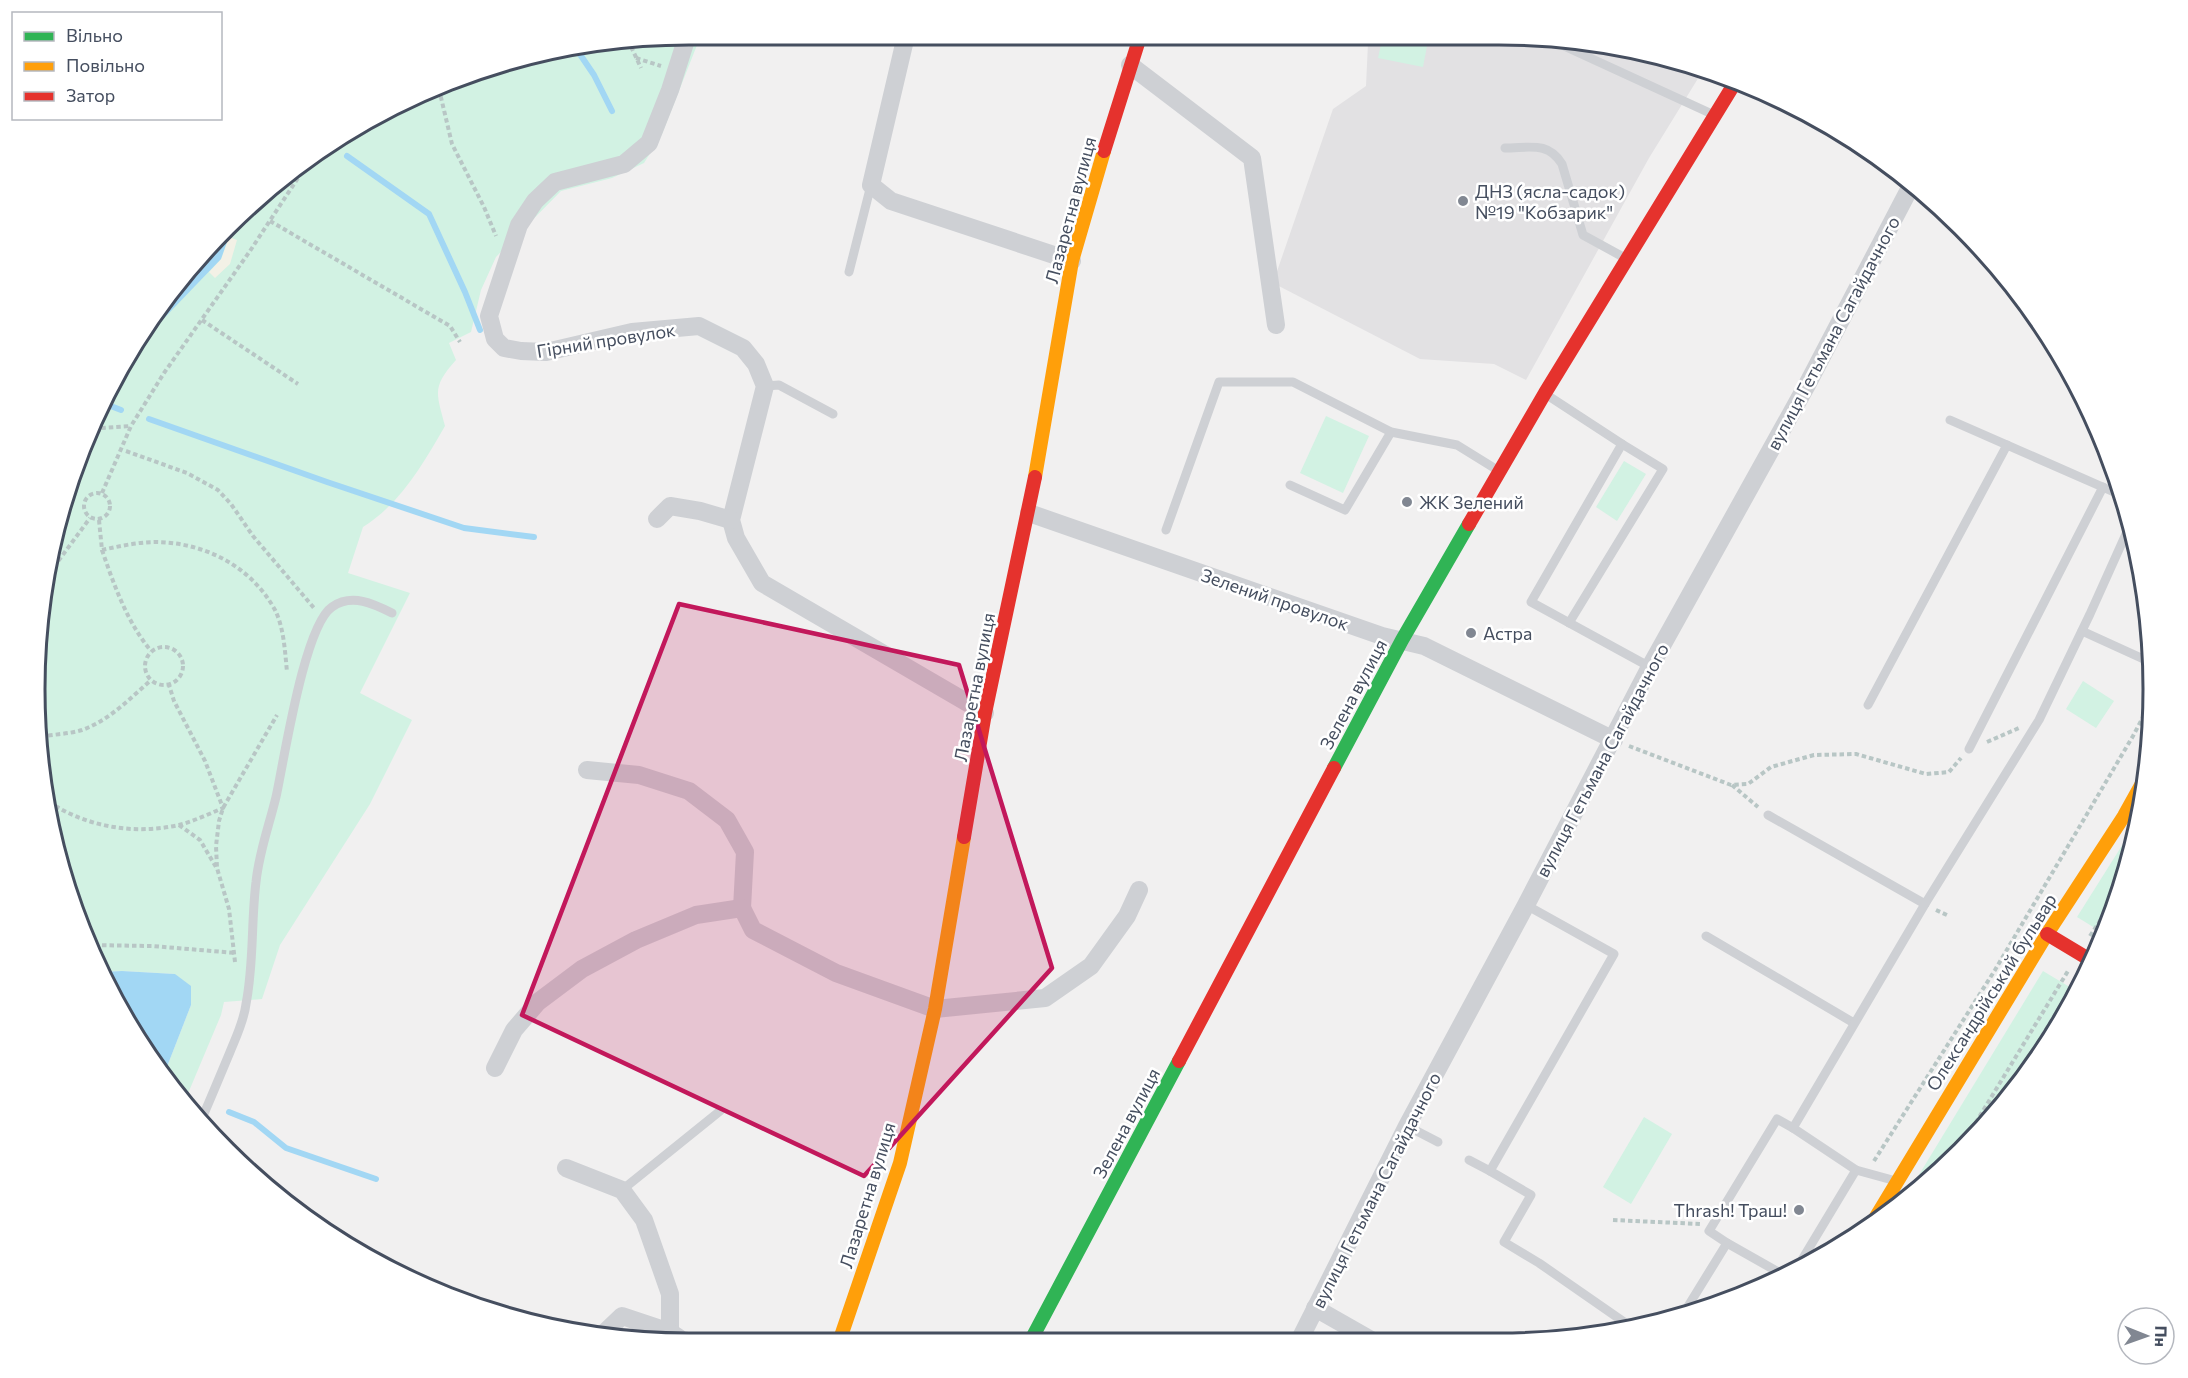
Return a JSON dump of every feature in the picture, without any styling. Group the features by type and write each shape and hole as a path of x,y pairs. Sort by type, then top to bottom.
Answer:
{"street":[{"name":"Гірний провулок","path":"684,45 649,143 624,164 555,182 535,201 519,225 489,316 495,339 504,348 521,351 546,352 632,332 699,326 743,348 756,364 765,386"},
{"path":"904,45 871,185 891,201 1072,261"},
{"name":"Лазаретна вулиця","path":"842,1333 900,1163 935,1009 985,713 1029,513 1072,261 1137,45"},
{"path":"1130,65 1252,158 1276,325"},
{"name":"Зелена вулиця","path":"1035,1333 1402,640 1545,393 1731,89"},
{"name":"вулиця Гетьмана Сагайдачного","path":"1303,1333 1407,1126 1614,740 1650,667 1808,383 1908,192"},
{"path":"765,386 731,520 736,538 762,583 985,713"},
{"path":"657,519 670,506 700,511 731,520"},
{"name":"Зелений провулок","path":"1029,513 1382,636 1424,646 1614,740"},
{"path":"587,770 639,775 689,791 727,820 745,852 742,908 753,930 836,973 935,1009 1045,998 1091,966 1128,916 1139,890"},
{"name":"Олександрійський бульвар","path":"1881,1207 2133,799"},
{"path":"495,1068 514,1030 538,1002 582,969 636,940 696,915 742,908"},
{"path":"2048,934 2085,957"},
{"path":"566,1168 622,1190 644,1220 670,1294 675,1333"},
{"path":"1315,1308 1359,1333"},
{"path":"610,1328 622,1317 668,1332"}],"lane":[{"path":"1572,50 1714,115"},
{"path":"1505,148 1548,148 1557,156 1562,164 1583,236 1627,259"},
{"path":"849,272 871,185"},
{"path":"1166,530 1219,382 1293,382 1391,432 1458,445 1500,471"},
{"path":"765,386 779,385 833,414"},
{"path":"1545,393 1663,469 1569,623"},
{"path":"1950,420 2112,492"},
{"path":"1290,485 1345,510 1391,432"},
{"path":"1622,444 1531,602 1650,667"},
{"path":"1868,705 2007,446"},
{"path":"1969,749 2103,488"},
{"path":"1793,1128 1925,904 2039,720 2125,537"},
{"path":"204,1113 246,1006 256,881 261,850 276,797 298,687 322,617 333,606 348,602 366,601 393,613"},
{"path":"2082,631 2142,658"},
{"path":"1767,815 1925,904"},
{"path":"1490,1171 1614,954 1526,905"},
{"path":"1706,936 1854,1023"},
{"path":"622,1190 720,1111"},
{"path":"1777,1270 1709,1231 1777,1119 1856,1170 1896,1180"},
{"path":"1407,1126 1437,1142"},
{"path":"1469,1160 1531,1195 1504,1242 1539,1263 1623,1321"},
{"path":"1804,1256 1856,1170"},
{"path":"1689,1304 1727,1243"}],"path":[{"path":"631,48 641,68"},
{"path":"636,58 650,63"},
{"path":"440,95 452,144 484,207 507,265"},
{"path":"102,493 131,426 164,373 299,177"},
{"path":"270,221 450,326 460,342"},
{"path":"202,320 298,384"},
{"path":"100,430 131,426"},
{"path":"126,451 187,473 218,490 253,536 322,617"},
{"path":"93,493 102,493 109,499 111,508 106,516 99,520 90,518 84,507 86,498 93,493"},
{"path":"57,563 90,518"},
{"path":"99,520 102,550 111,576 129,618 151,651"},
{"path":"102,550 137,543 177,544 218,555 242,569 260,587 275,611 285,644 287,676"},
{"path":"163,647 175,650 180,655 184,667 175,683 156,684 150,681 146,675 145,662 151,651 163,647"},
{"path":"47,736 80,731 110,717 150,681"},
{"path":"169,685 174,701 205,761 223,808"},
{"path":"216,868 216,846 223,808 277,717 279,706"},
{"path":"1869,1173 1873,1162 2007,950 2142,717"},
{"path":"1731,785 1748,784 1772,767 1814,755 1856,754 1926,774 1949,772 1969,749 2039,720"},
{"path":"1614,740 1731,785 1767,815"},
{"path":"56,806 87,821 116,828 145,829 179,825 223,808"},
{"path":"179,825 200,840 216,868 229,909 236,953 235,964"},
{"path":"98,945 152,946 236,953"},
{"path":"1982,1115 2078,971"},
{"path":"2040,1038 2071,985"},
{"path":"1613,1220 1713,1224"}],"highlighted area":[{"path":"679,604 959,665 1052,968 864,1176 522,1015"}],"shaded area":[{"name":"ДНЗ (ясла-садок) №19 \"Кобзарик\"","path":"1368,45 1541,46 1625,57 1699,77 1649,158 1526,380 1494,364 1420,359 1273,283 1333,109 1366,86"}],"green space":[{"path":"697,45 662,134 644,163 612,178 561,191 496,257 481,290 471,332 449,343 456,360 443,377 438,390 445,426 400,495 363,527 348,573 410,593 360,693 412,720 370,804 280,945 262,999 224,1002 221,1015 188,1093 167,1066 191,1005 175,974 110,972 79,896 67,856 57,815 51,773 46,731 45,689 46,647 51,605 57,563 67,522 94,443 131,367 178,297 234,234 297,178 367,131 443,94 522,67 563,57 605,51 647,46"},
{"path":"1381,45 1427,46 1423,67 1378,58"},
{"path":"1326,416 1369,436 1343,493 1300,473"},
{"path":"1624,461 1646,474 1617,521 1596,507"},
{"path":"2083,681 2114,701 2096,728 2066,709"},
{"path":"2125,841 2109,896 2096,929 2077,917"},
{"path":"2043,971 2070,987 2057,1011 2010,1081 1983,1114 1916,1179"},
{"path":"1644,1117 1672,1134 1631,1204 1603,1187"}],"sand":[{"path":"231,238 237,240 230,264 215,278 209,272 221,259 228,240"}],"water":[{"path":"227,241 221,259 160,322 205,264"},
{"path":"110,972 175,974 191,986 191,1005 167,1066 131,1011"}],"waterway":[{"path":"580,55 594,75 612,111"},
{"path":"347,156 429,214 480,330"},
{"path":"110,406 121,410"},
{"path":"149,419 464,528 534,537"},
{"path":"229,1112 254,1122 286,1148 376,1179"}],"traffic: fast":[{"path":"1334,768 1402,640 1469,524"},
{"path":"1035,1333 1179,1061"}],"traffic: slow":[{"path":"1035,477 1072,261 1104,151"},
{"path":"1882,1206 2047,934 2133,799"},
{"path":"842,1333 900,1163 935,1009 964,837"}],"traffic: jam":[{"path":"1104,151 1137,45"},
{"path":"1469,524 1545,393 1731,89"},
{"path":"964,837 985,713 1035,477"},
{"path":"1179,1061 1334,768"},
{"path":"2047,934 2085,957"}],"place":[{"name":"ДНЗ (ясла-садок) №19 \"Кобзарик\"","path":"1463,201"},
{"name":"ЖК Зелений","path":"1407,502"},
{"name":"Астра","path":"1471,633"},
{"name":"Thrash! Траш!","path":"1799,1210"}]}
